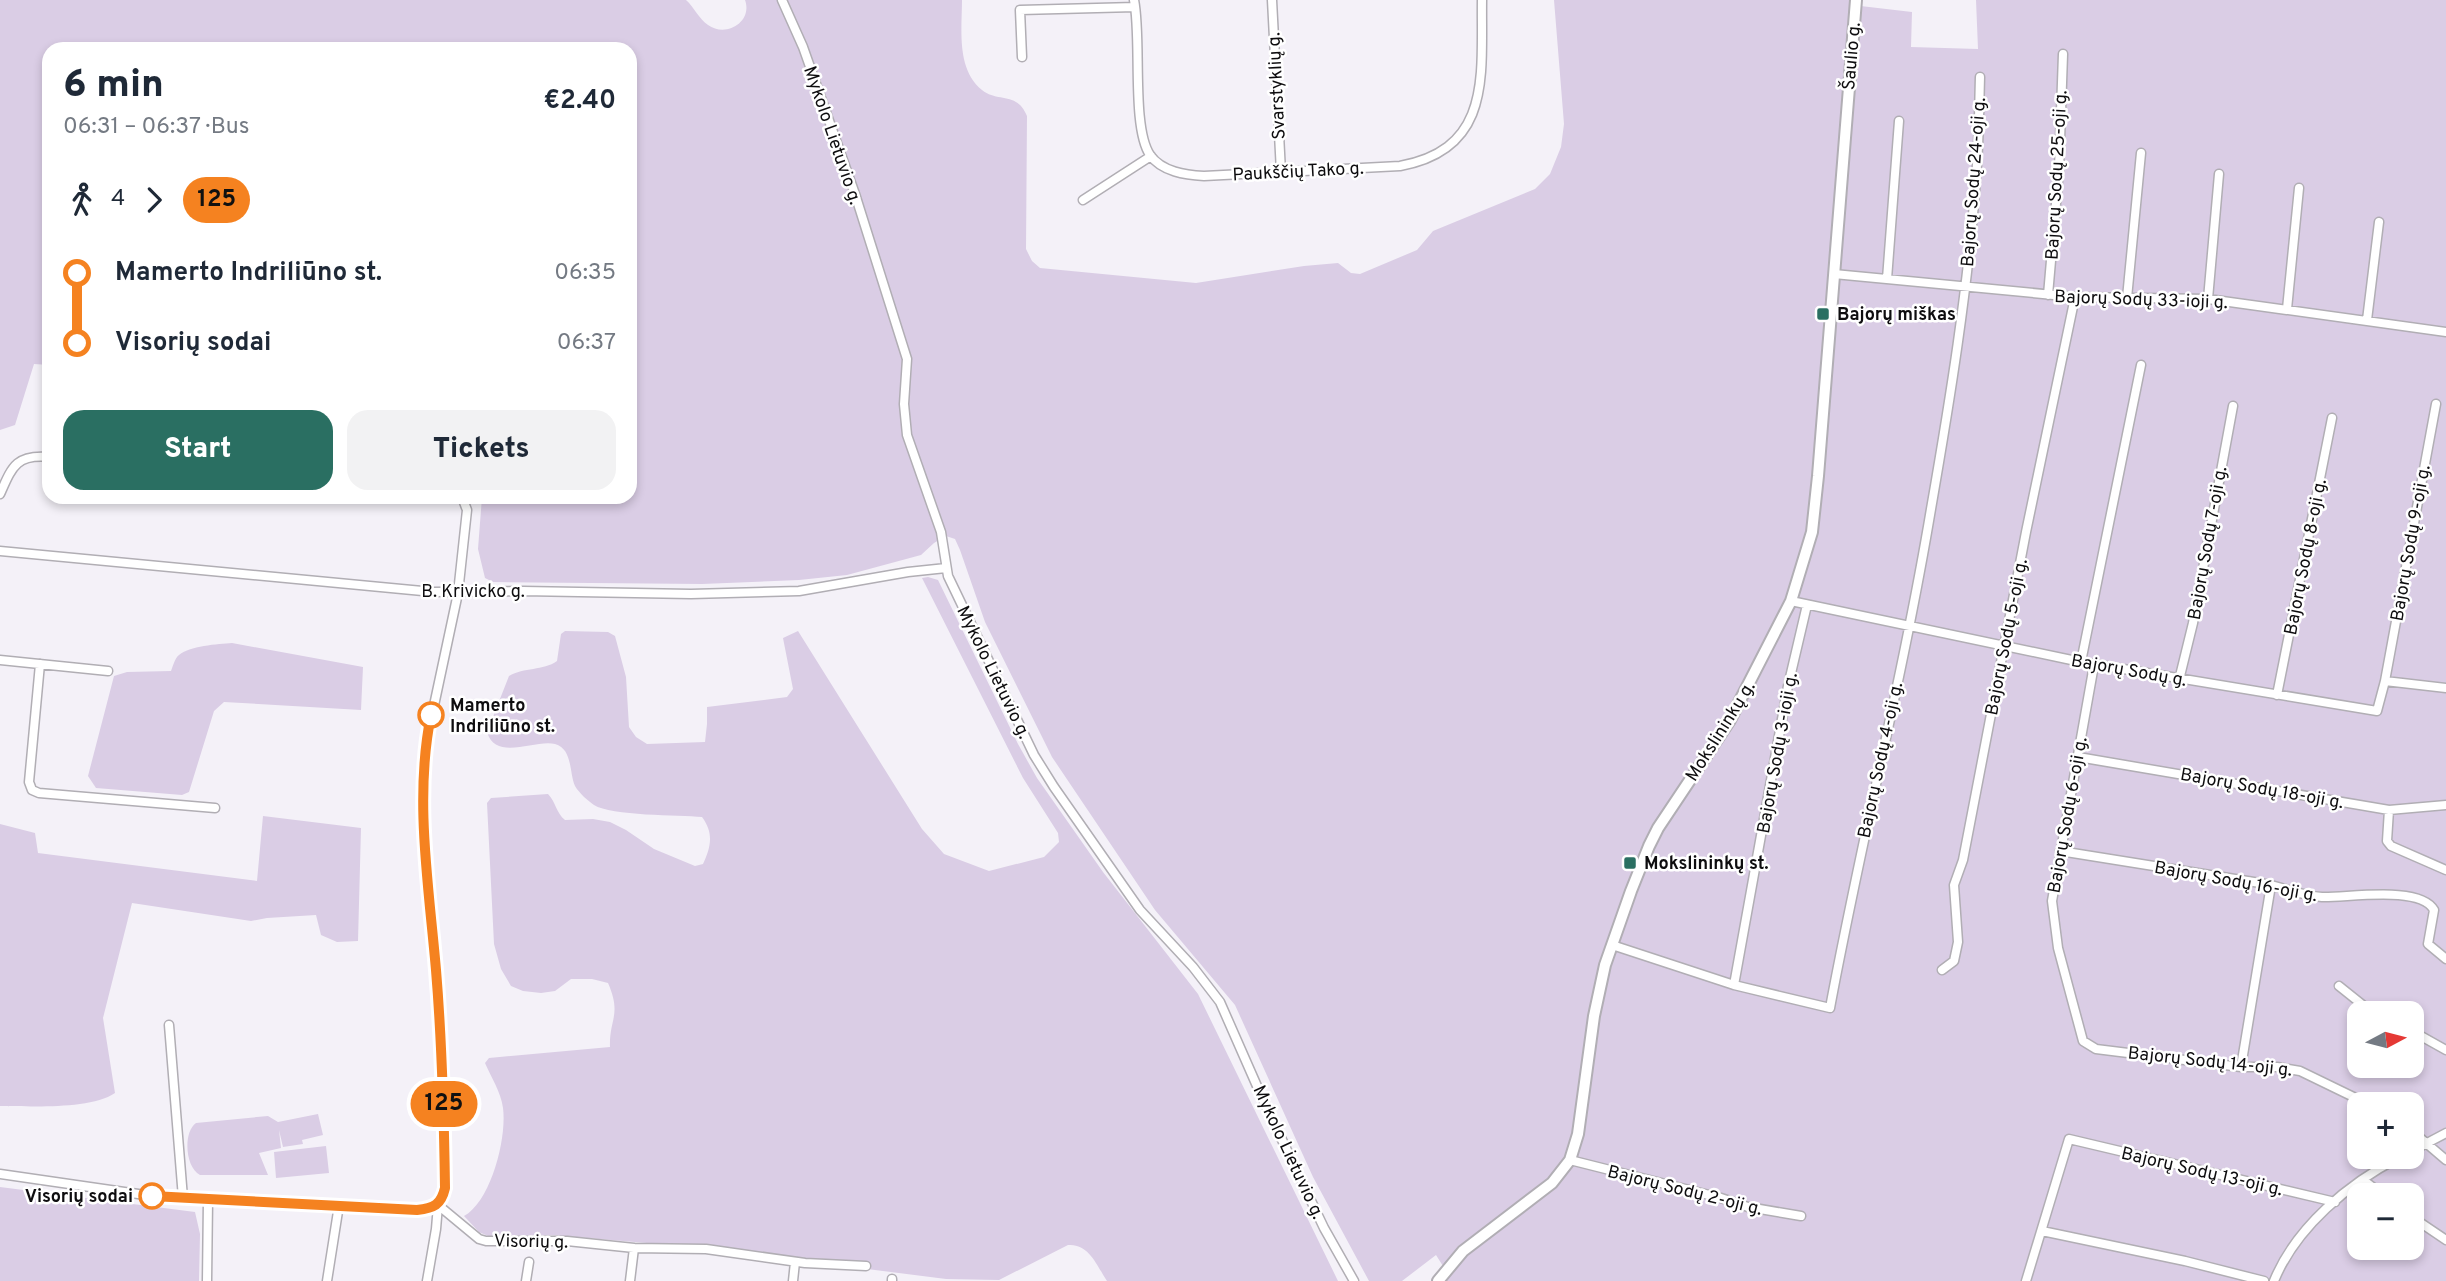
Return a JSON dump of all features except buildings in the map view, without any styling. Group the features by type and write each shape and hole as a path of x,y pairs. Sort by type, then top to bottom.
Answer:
{"street":[{"name":"Mykolo Lietuvio g.","path":"782,0 803,47 855,194 904,350 908,373 904,404 907,435 941,533 946,568 1014,716 1054,787 1140,910 1193,967 1220,1002 1324,1228 1353,1281"},
{"name":"Svarstyklių g.","path":"1272,0 1281,172"},
{"name":"Paukščių Tako g.","path":"1151,156 1165,168 1186,174 1221,176 1400,166 1430,159 1452,145 1470,122 1477,101 1482,0"},
{"name":"Šaulio g.","path":"1847,113 1856,0"},
{"path":"1022,57 1020,10 1134,4 1142,126 1151,156 1083,200"},
{"name":"Bajorų Sodų 25-oji g.","path":"2048,295 2059,169 2063,54"},
{"name":"Bajorų Sodų 24-oji g.","path":"1965,287 1977,176 1980,78"},
{"name":"Mokslininkų g.","path":"1438,1281 1463,1251 1552,1183 1570,1160 1578,1134 1594,1016 1612,945 1649,845 1730,720 1791,601 1812,532 1847,113"},
{"path":"1887,279 1899,121"},
{"path":"2127,298 2141,153"},
{"path":"2208,299 2219,174"},
{"path":"2287,309 2299,188"},
{"path":"2367,320 2379,222"},
{"name":"Bajorų Sodų 33-ioji g.","path":"1834,274 2075,298 2208,299 2446,332"},
{"name":"Bajorų Sodų 4-oji g.","path":"1612,945 1734,985 1830,1008 1848,908 1909,626 1931,509 1965,287"},
{"name":"Bajorų Sodų 5-oji g.","path":"1942,970 1954,961 1958,942 1954,885 1963,860 2026,532 2075,298"},
{"path":"2081,662 2141,365"},
{"name":"Bajorų Sodų 9-oji g.","path":"2385,681 2435,404"},
{"name":"Bajorų Sodų 7-oji g.","path":"2179,680 2193,623 2233,406"},
{"name":"Bajorų Sodų 8-oji g.","path":"2277,695 2332,418"},
{"path":"0,494 14,465 29,457 42,457"},
{"path":"427,1281 438,1205 445,1188 443,1060 424,824 424,791 430,719 458,593 467,510 465,504"},
{"name":"B. Krivicko g.","path":"0,551 366,587 458,593 799,592 896,573 946,568"},
{"name":"Bajorų Sodų g.","path":"1791,601 2094,665 2377,711 2385,681"},
{"name":"Bajorų Sodų 3-ioji g.","path":"1734,985 1788,686 1807,605"},
{"path":"0,660 108,671"},
{"path":"40,664 29,782 32,790 38,793 215,808"},
{"name":"Bajorų Sodų 6-oji g.","path":"2086,1045 2058,948 2052,901 2094,665"},
{"path":"2385,681 2446,688"},
{"name":"Bajorų Sodų 18-oji g.","path":"2078,757 2389,810 2446,805"},
{"path":"2389,810 2387,841 2391,846 2446,870"},
{"name":"Bajorų Sodų 16-oji g.","path":"2060,851 2271,885 2315,897 2345,897 2372,892 2428,903 2434,910 2428,944 2446,959"},
{"path":"2241,1067 2271,885"},
{"path":"2339,986 2358,1001"},
{"path":"169,1025 183,1198"},
{"path":"2424,1038 2446,1050"},
{"name":"Bajorų Sodų 14-oji g.","path":"2086,1045 2096,1049 2241,1067 2277,1067 2300,1071 2347,1094"},
{"path":"2424,1146 2446,1133"},
{"name":"Bajorų Sodų 13-oji g.","path":"2042,1231 2069,1139 2335,1202"},
{"path":"2424,1141 2446,1160"},
{"name":"Bajorų Sodų 2-oji g.","path":"1570,1160 1720,1198 1748,1208 1801,1216"},
{"path":"2274,1281 2282,1260 2300,1237 2335,1202 2381,1169"},
{"path":"0,1174 152,1196 208,1200 417,1210 438,1205"},
{"path":"2363,1180 2367,1183"},
{"path":"206,1281 208,1200"},
{"path":"327,1281 339,1205"},
{"name":"Visorių g.","path":"438,1205 479,1239 486,1241 567,1241 634,1248 706,1249 795,1262 866,1266"},
{"path":"2424,1225 2446,1240"},
{"path":"2026,1281 2042,1231 2185,1261 2264,1281"},
{"path":"630,1281 634,1248"},
{"path":"526,1281 529,1262"},
{"path":"793,1281 795,1262"}],"shaded area":[{"path":"0,0 686,0 708,25 722,30 730,29 742,21 746,8 745,0 962,0 962,48 968,71 982,90 1013,100 1023,108 1027,116 1026,249 1032,261 1040,268 1196,283 1338,263 1351,273 1360,274 1417,250 1433,231 1535,189 1550,174 1561,147 1564,124 1554,0 1852,0 1852,5 1912,12 1911,47 1978,49 1976,0 2446,0 2446,1281 1444,1281 1448,1274 1436,1255 1402,1281 1369,1281 1313,1177 1235,1005 1155,910 1052,757 985,622 955,539 946,536 921,555 847,575 799,580 702,584 493,582 485,578 478,549 481,504 637,504 637,42 42,42 42,365 34,364 15,425 0,430"},
{"path":"922,578 938,580 1037,778 1103,872 1198,994 1338,1281 1107,1281 1096,1262 1087,1252 1075,1245 1068,1245 999,1280 946,1279 694,1247 552,1235 488,1236 479,1232 464,1216 482,1197 500,1151 504,1121 502,1102 485,1063 489,1058 610,1047 615,1010 608,983 592,979 571,979 555,991 541,993 523,991 511,986 501,969 494,944 487,803 491,798 548,794 565,820 593,819 610,822 654,849 695,866 703,864 710,840 702,817 630,813 594,805 575,786 568,756 555,744 507,748 492,741 487,732 509,676 557,661 561,634 565,631 608,632 615,636 626,677 629,727 636,737 647,744 705,742 707,707 787,697 793,689 783,638 798,631 922,829 944,854 989,871 1044,857 1059,842 1058,833 1023,778"},
{"path":"232,643 363,667 361,710 224,702 214,711 189,792 182,795 96,788 88,776 114,676 127,672 171,671 176,658 190,649"},
{"path":"263,816 361,828 358,941 337,942 321,935 316,915 251,921 132,903 103,1018 115,1093 76,1105 0,1106 0,824 35,833 38,853 257,881"},
{"path":"318,1114 323,1135 302,1140 303,1144 283,1147 279,1130 281,1148 259,1153 268,1175 200,1175 191,1165 188,1141 196,1123 268,1116 278,1122"},
{"path":"326,1146 329,1173 276,1178 274,1152"},
{"path":"0,1187 195,1212 200,1234 199,1281 0,1281"}],"bus line":[{"name":"125","path":"152,1196 417,1210 438,1205 443,1198 443,1060 424,824 426,743 431,715"}],"place":[{"name":"Bajorų miškas","path":"1823,314"},
{"name":"Mamerto Indriliūno st.","path":"431,715"},
{"name":"Mokslininkų st.","path":"1630,863"},
{"name":"Visorių sodai","path":"152,1196"}]}
